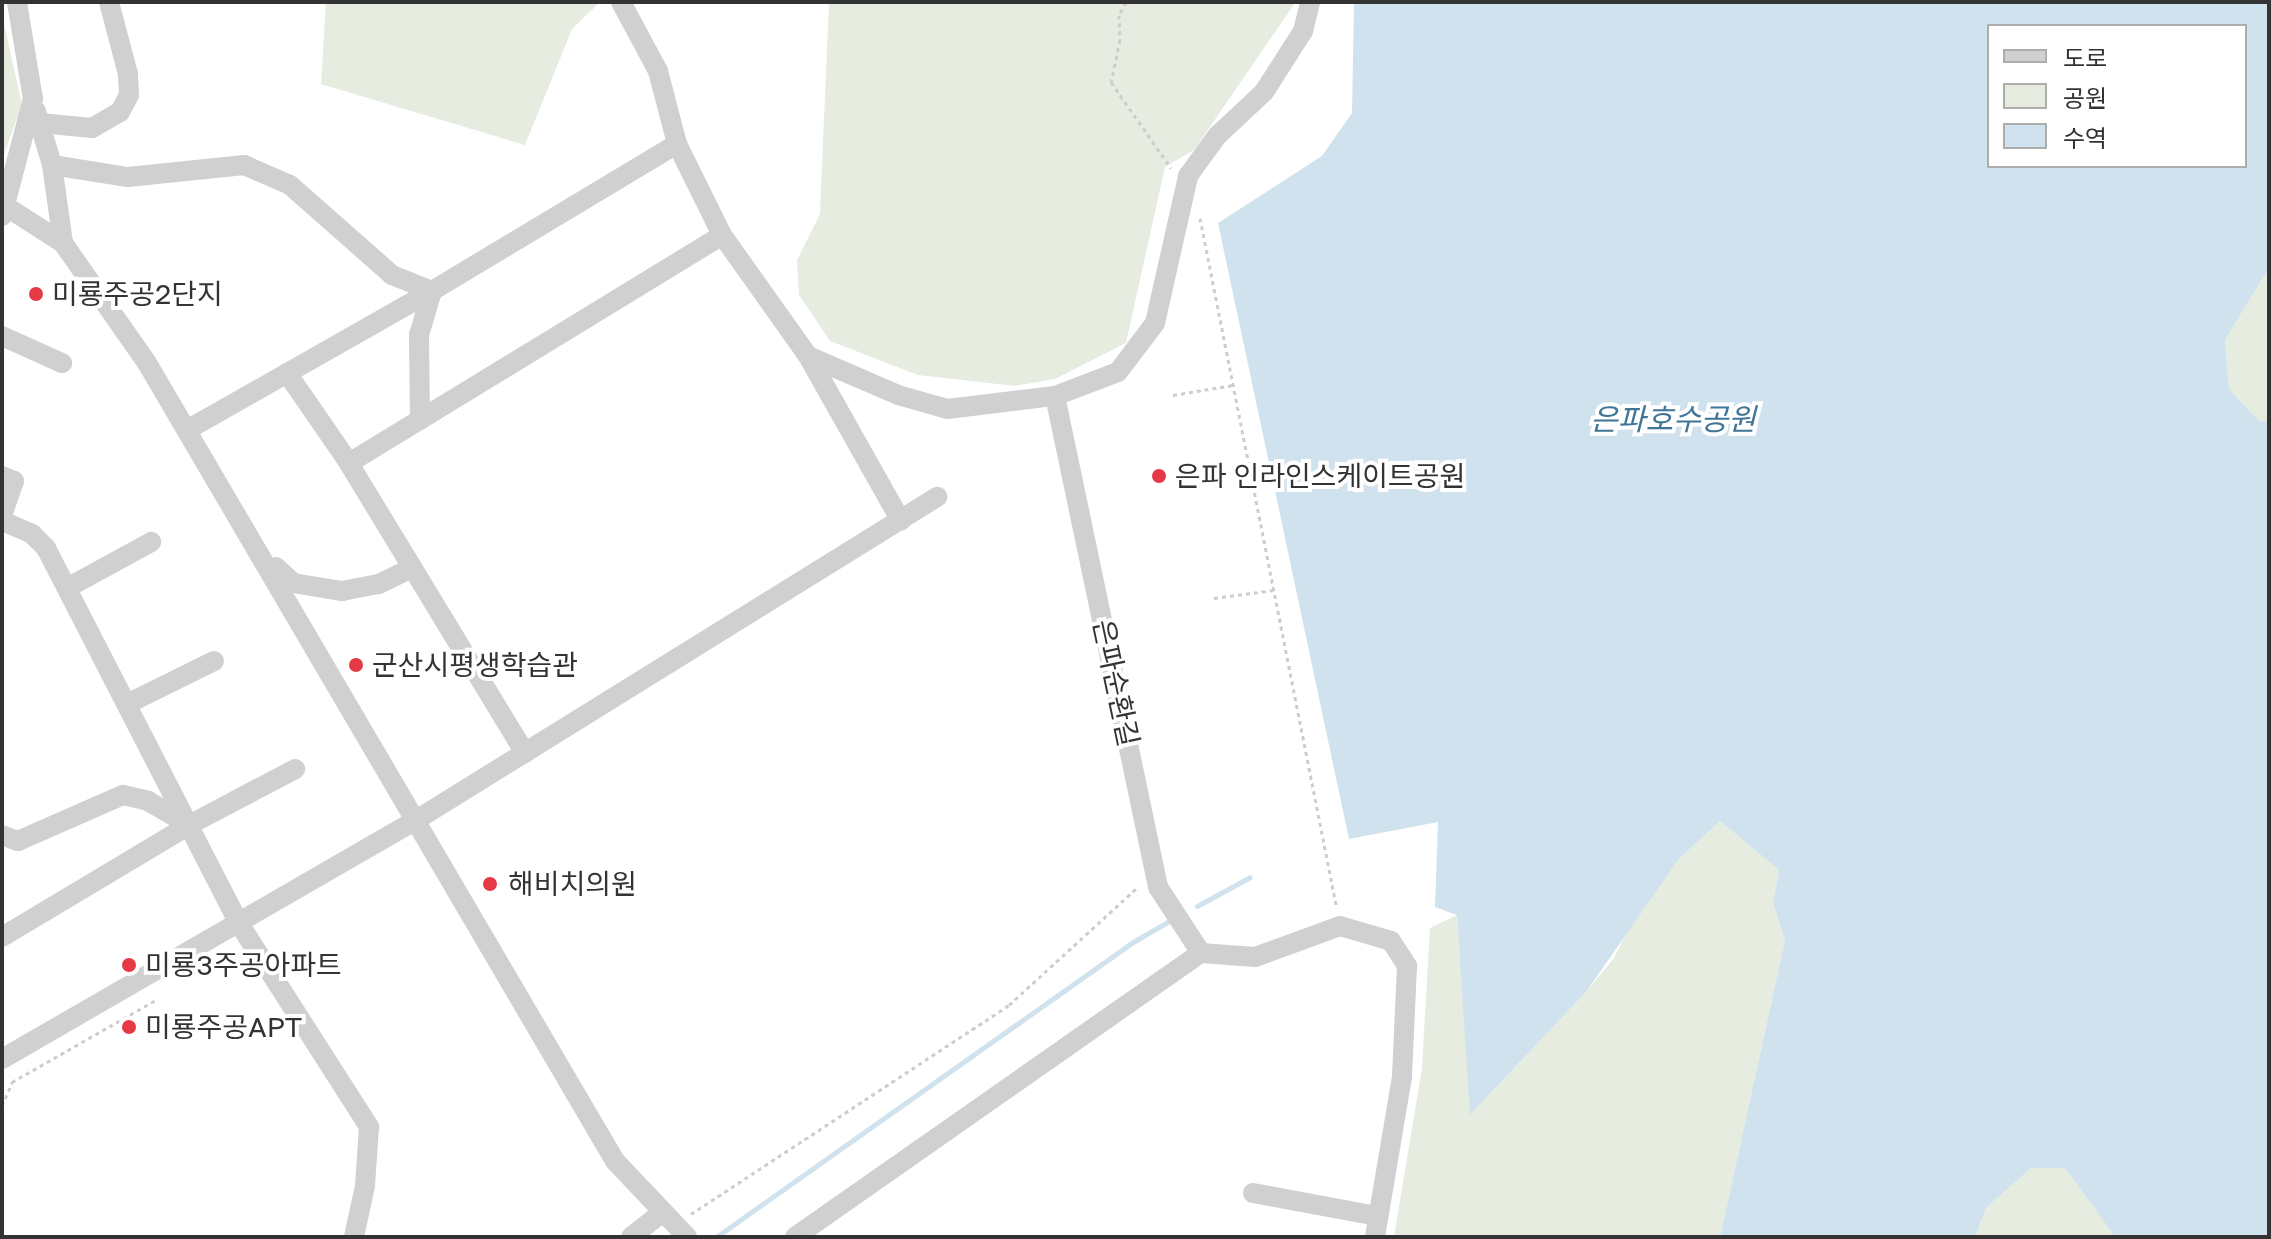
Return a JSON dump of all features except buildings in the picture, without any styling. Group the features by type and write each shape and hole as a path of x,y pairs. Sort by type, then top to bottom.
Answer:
{"street":[{"path":"17,2 33,99 52,165 63,243 187,430 261,553 413,822 615,1161 674,1225 631,1237"},
{"path":"40,123 92,128 120,112 129,95 128,74 109,2"},
{"path":"621,2 658,71 677,144 722,235 808,356 901,521"},
{"path":"808,356 898,395 947,409 1055,396 1118,372 1143,345 1155,323 1188,176 1217,136 1264,92 1303,31 1310,2"},
{"path":"33,99 3,209 63,243"},
{"path":"187,430 432,291 677,144"},
{"path":"52,165 128,177 244,165 290,185 392,275 432,291"},
{"path":"349,463 722,235"},
{"path":"420,420 419,335 432,291"},
{"path":"2,336 62,363"},
{"path":"287,373 349,463 525,753"},
{"name":"은파순환길","path":"1055,396 1158,887 1201,953"},
{"path":"2,476 14,481 2,519 32,534 67,588 240,925 369,1127 365,1186 354,1237"},
{"path":"2,1059 240,925 413,822 937,497"},
{"path":"67,588 151,542"},
{"path":"261,553 293,583 342,591 379,584 412,568"},
{"path":"127,704 214,661"},
{"path":"2,937 189,825 295,769"},
{"path":"2,835 18,841 123,795 148,801 189,825"},
{"path":"795,1237 1201,953 1255,957 1340,926 1391,941 1407,966 1402,1077 1376,1227 1253,1193"}],"path":[{"path":"1126,2 1119,15 1120,40 1111,82 1170,167 1188,176"},
{"path":"1200,209 1340,926"},
{"path":"1173,395 1233,385"},
{"path":"1214,598 1274,590"},
{"path":"674,1225 1009,1005 1155,872"},
{"path":"2,1106 12,1082 156,1000"}],"green space":[{"path":"326,2 600,2 572,29 525,145 321,84"},
{"path":"829,2 1295,3 1194,150 1165,167 1126,343 1055,379 1015,386 918,375 830,341 799,295 797,260 820,214"},
{"path":"2,14 22,105 2,160"},
{"path":"2269,268 2269,421 2259,421 2229,389 2225,340"},
{"path":"1720,821 1779,870 1773,903 1785,940 1720,1237 1394,1237 1422,1068 1430,928 1457,915 1471,1114 1586,992 1614,958 1635,915 1678,860"},
{"path":"2031,1168 2065,1168 2115,1237 1975,1237 1986,1208"}],"water":[{"name":"은파호수공원","path":"1354,2 2269,2 2269,268 2225,340 2229,389 2259,421 2269,421 2269,1237 2115,1237 2065,1168 2031,1168 1986,1208 1975,1237 1720,1237 1785,940 1773,903 1779,870 1720,821 1678,860 1586,992 1470,1115 1457,915 1435,907 1438,822 1349,839 1218,223 1322,156 1352,113"}],"waterway":[{"path":"1197,906 1250,877"},
{"path":"716,1237 1133,942 1171,920"}],"place":[{"name":"미룡주공2단지","path":"36,294"},
{"name":"은파 인라인스케이트공원","path":"1159,476"},
{"name":"군산시평생학습관","path":"356,665"},
{"name":"해비치의원","path":"490,884"},
{"name":"미룡3주공아파트","path":"129,965"},
{"name":"미룡주공APT","path":"129,1027"}]}
